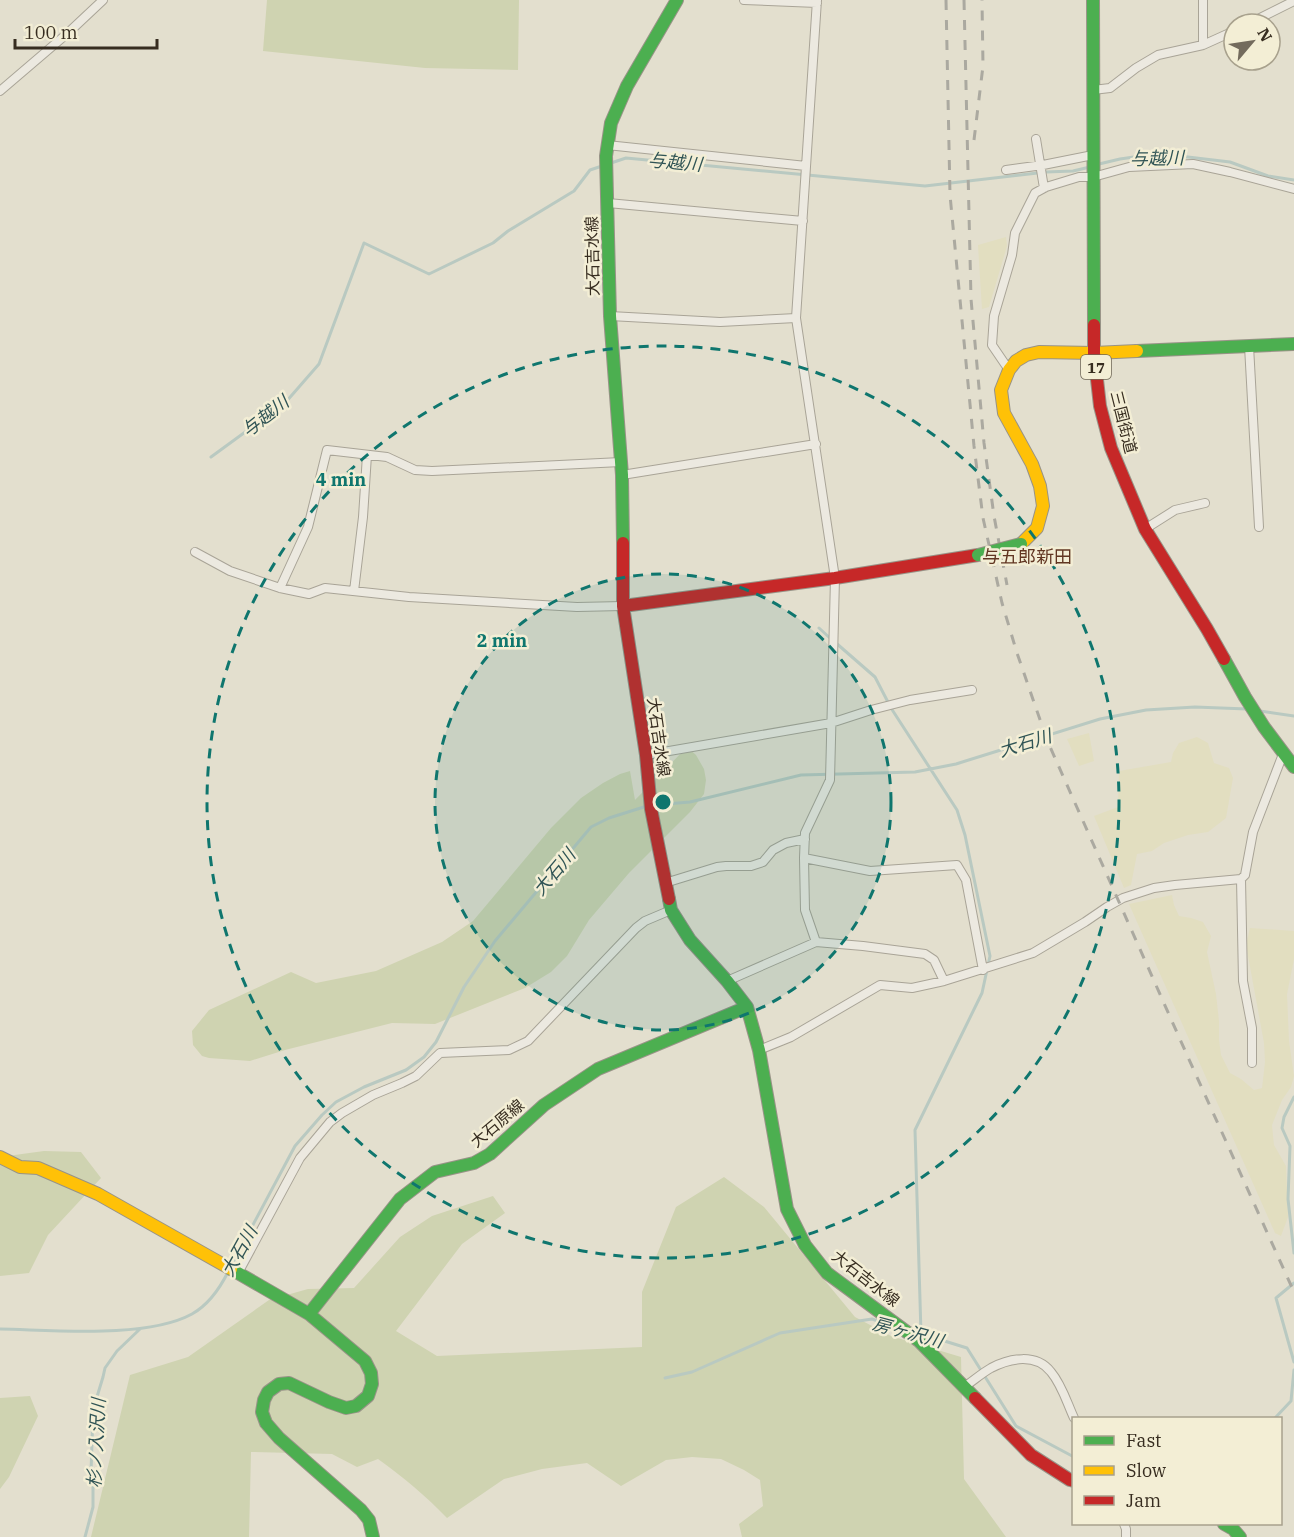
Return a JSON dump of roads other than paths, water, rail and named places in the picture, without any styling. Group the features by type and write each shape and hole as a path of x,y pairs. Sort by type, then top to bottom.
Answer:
{"main road":[{"name":"大石吉水線","path":"677,0 627,86 611,123 606,156 610,316 622,475 623,606 646,755 651,804 670,910 690,940 728,981 747,1007 759,1050 788,1209 805,1245 827,1273 919,1341 1031,1455 1072,1480"},
{"name":"三国街道","path":"1093,0 1094,353 1100,406 1111,448 1145,529 1207,629 1245,697 1294,767"},
{"path":"623,606 835,578 978,555 1021,544 1037,528 1043,506 1040,486 1032,464 1004,412 1001,390 1009,370 1016,361 1039,352 1094,353 1294,344"},
{"name":"大石原線","path":"309,1314 400,1199 435,1172 474,1163 490,1154 544,1105 598,1069 747,1007"},
{"path":"0,1157 20,1167 38,1168 98,1194 137,1215 309,1314 365,1361 371,1372 372,1384 368,1396 356,1406 346,1408 289,1383 279,1384 268,1392 262,1412 266,1423 279,1438 361,1510 369,1520 373,1537"},
{"path":"1226,1525 1240,1537"}],"street":[{"path":"0,91 69,33 103,0"},
{"path":"744,0 817,1 796,318 835,578 830,780 805,833 805,910 816,942"},
{"path":"1203,0 1203,45"},
{"path":"1272,12 1294,1"},
{"path":"1093,90 1110,88 1158,55 1203,45 1222,36"},
{"path":"1036,139 1043,183"},
{"path":"607,145 806,166"},
{"path":"1006,170 1040,166 1093,155"},
{"path":"1009,370 992,345 994,316 1012,255 1015,233 1035,193 1043,183 1093,177 1129,167 1193,164 1294,189"},
{"path":"608,203 803,221"},
{"path":"610,316 720,322 796,318"},
{"path":"1249,346 1259,527"},
{"path":"622,475 816,444"},
{"path":"280,588 308,527 327,450 387,457 414,470 432,471 621,462"},
{"path":"354,591 363,517 367,455"},
{"path":"1145,529 1175,510 1205,502"},
{"path":"195,552 230,571 280,588 309,594 325,588 409,597 577,607 623,606"},
{"path":"646,755 831,723 871,710 972,690"},
{"path":"759,1050 791,1037 880,985 912,988 944,981 1033,953 1123,898 1154,888 1240,879 1245,874 1253,832 1283,754"},
{"path":"665,883 717,867 751,866 763,862 773,850 786,843 805,839"},
{"path":"804,858 870,871 957,865 966,880 982,970"},
{"path":"1240,879 1243,981 1252,1028 1252,1063"},
{"path":"236,1272 300,1158 330,1122 372,1095 416,1076 440,1053 509,1050 528,1041 636,928 645,921 670,910"},
{"path":"728,981 816,942 925,954 934,960 944,981"},
{"path":"964,1387 992,1368 1011,1360 1029,1358 1051,1371 1073,1417"}],"waterway":[{"name":"与越川","path":"1099,164 1148,155 1171,155 1230,162 1268,176 1294,180"},
{"name":"与越川","path":"611,163 626,158 925,186 1073,171 1090,167"},
{"name":"与越川","path":"211,457 285,403 319,364 364,243 429,274 493,243 508,231 574,191 590,170 602,166"},
{"path":"819,628 831,639"},
{"path":"836,643 875,677 891,708 957,810 965,835 990,956 982,993 915,1130 921,1334"},
{"name":"大石川","path":"654,805 690,802 801,775 915,772 956,764 1100,719 1146,710 1195,707 1247,709"},
{"name":"大石川","path":"1260,711 1294,716"},
{"name":"大石川","path":"231,1266 295,1146 322,1115 336,1102 364,1087 406,1070 424,1057 436,1042 464,987 495,941 591,827 609,818 647,806"},
{"name":"房ヶ沢川","path":"1294,1097 1284,1117 1282,1128 1290,1146 1288,1199 1294,1253"},
{"name":"大石川","path":"0,1329 125,1330 173,1322 192,1314 203,1306 217,1290 228,1272"},
{"name":"房ヶ沢川","path":"1294,1283 1276,1298 1294,1362"},
{"name":"房ヶ沢川","path":"665,1378 692,1372 780,1333 872,1319 890,1325"},
{"name":"杉ノ入沢川","path":"85,1537 93,1507 91,1472 93,1414 96,1400 105,1368 117,1351 140,1329"},
{"name":"房ヶ沢川","path":"922,1334 967,1348 1016,1426 1072,1456"},
{"name":"房ヶ沢川","path":"1276,1417 1291,1401 1294,1370"}],"railway":[{"path":"946,0 950,195 983,518 1002,603 1047,740 1294,1292"},
{"path":"964,0 971,299 984,443 994,516 1007,585"},
{"path":"974,140 983,66 982,0"}],"district":[{"name":"与五郎新田","path":"1027,556"}]}
